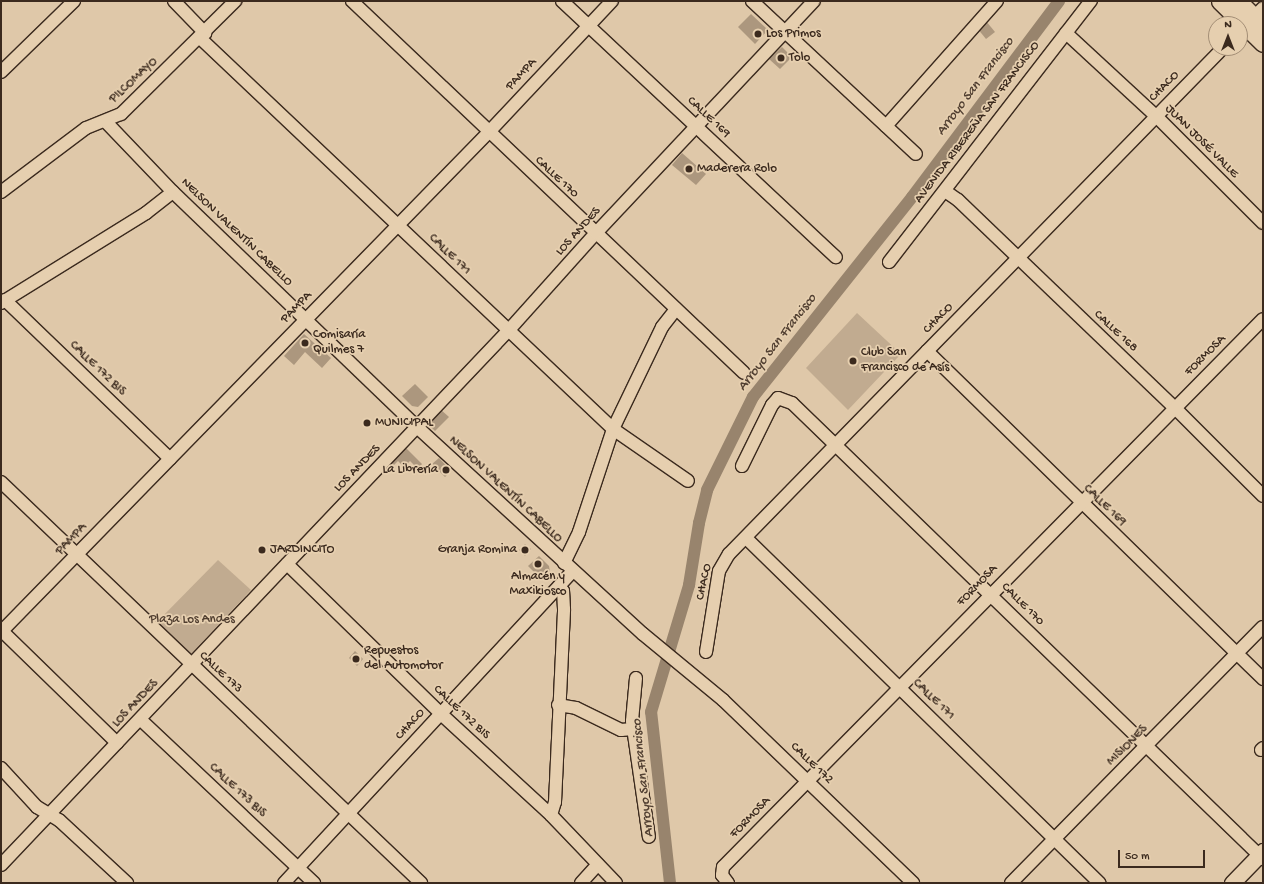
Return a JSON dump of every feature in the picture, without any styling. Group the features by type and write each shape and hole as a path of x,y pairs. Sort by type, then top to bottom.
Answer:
{"main road":[{"path":"1220,1 1253,21"},
{"path":"1238,1 1253,21 1263,43"}],"street":[{"name":"CALLE 171","path":"174,1 202,35 508,331 613,429 688,481"},
{"name":"PILCOMAYO","path":"1,192 86,128 106,122 121,114 235,1"},
{"name":"CALLE 170","path":"352,1 488,133 744,373"},
{"name":"CALLE 169","path":"562,1 587,27 836,256"},
{"name":"PAMPA","path":"1,631 78,554 306,318 488,133 612,1"},
{"path":"752,1 916,154"},
{"name":"LOS ANDES","path":"1,865 117,743 192,667 287,564 508,331 596,233 814,1"},
{"path":"886,126 997,1"},
{"name":"AVENIDA RIBEREÑA SAN FRANCISCO","path":"889,262 1091,1"},
{"path":"1,72 69,3"},
{"name":"JUAN JOSÉ VALLE","path":"1066,33 1156,116 1263,223"},
{"name":"CHACO","path":"706,652 721,566 836,444 1215,56"},
{"name":"NELSON VALENTÍN CABELLO","path":"106,122 173,192 306,318 417,427 568,567 653,643 687,669"},
{"name":"CALLE 168","path":"945,191 1174,407 1263,496"},
{"path":"3,301 146,213 173,192"},
{"name":"CALLE 172 BIS","path":"3,301 170,459"},
{"name":"CHACO","path":"284,883 348,816 440,713 559,586 568,567 613,429 662,327 676,309"},
{"name":"FORMOSA","path":"725,880 723,867 900,688 990,593 1263,319"},
{"name":"CALLE 169","path":"927,351 1263,679"},
{"name":"CALLE 170","path":"742,466 772,405 778,398 792,403 990,593 1146,747 1262,855"},
{"name":"CALLE 173","path":"1,482 78,554 192,667 348,816 421,883"},
{"name":"CALLE 171","path":"746,538 1099,883"},
{"name":"CALLE 172 BIS","path":"287,564 440,713 551,815 616,883"},
{"path":"551,815 555,802 558,705 564,609 563,591 559,586"},
{"name":"MISIONES","path":"1011,883 1263,627"},
{"path":"1,631 117,743"},
{"name":"CALLE 172","path":"687,669 723,700 808,780 913,883"},
{"path":"636,678 633,729 649,837"},
{"path":"558,705 576,708 621,730 633,729"},
{"name":"CALLE 173 BIS","path":"141,720 314,883"},
{"path":"1,768 37,807 59,820 127,883"},
{"path":"1232,883 1262,855"},
{"path":"580,883 598,864"}],"green space":[{"name":"Club San Francisco de Asís","path":"857,313 901,354 848,410 806,368"},
{"name":"Plaza Los Andes","path":"218,560 251,590 190,655 157,622"}],"building":[{"path":"751,14 768,30 755,44 738,27"},
{"path":"986,21 995,32 986,39 977,28"},
{"name":"Tolo","path":"782,47 792,57 780,69 769,59"},
{"name":"Maderera Rolo","path":"682,153 706,174 696,185 672,165"},
{"name":"Comisaría Quilmes 7","path":"304,334 331,358 322,368 305,352 294,365 284,356"},
{"path":"415,384 428,397 418,407 412,406 402,396"},
{"path":"440,409 449,417 435,431 430,426 432,418"},
{"path":"405,447 422,464 418,469 410,461 404,467 398,461 394,465 391,462"},
{"path":"439,458 451,471 445,477 432,464"},
{"name":"Granja Romina","path":"525,544 531,549 525,556 519,550"},
{"path":"539,556 549,566 550,572 542,580 528,566"},
{"name":"Repuestos del Automotor","path":"355,651 363,659 357,666 349,658"}],"waterway":[{"name":"Arroyo San Francisco","path":"670,883 651,712 689,585 699,523 707,490 753,397 912,197 1059,1"}],"place":[{"name":"Los Primos","path":"758,34"},
{"name":"Tolo","path":"781,58"},
{"name":"Maderera Rolo","path":"689,169"},
{"name":"Comisaría Quilmes 7","path":"305,343"},
{"name":"Club San Francisco de Asís","path":"853,361"},
{"name":"MUNICIPAL","path":"367,423"},
{"name":"La Librería","path":"446,470"},
{"name":"JARDINCITO","path":"262,550"},
{"name":"Granja Romina","path":"525,550"},
{"name":"Almacén y Maxikiosco","path":"538,564"},
{"name":"Repuestos del Automotor","path":"356,659"}]}
